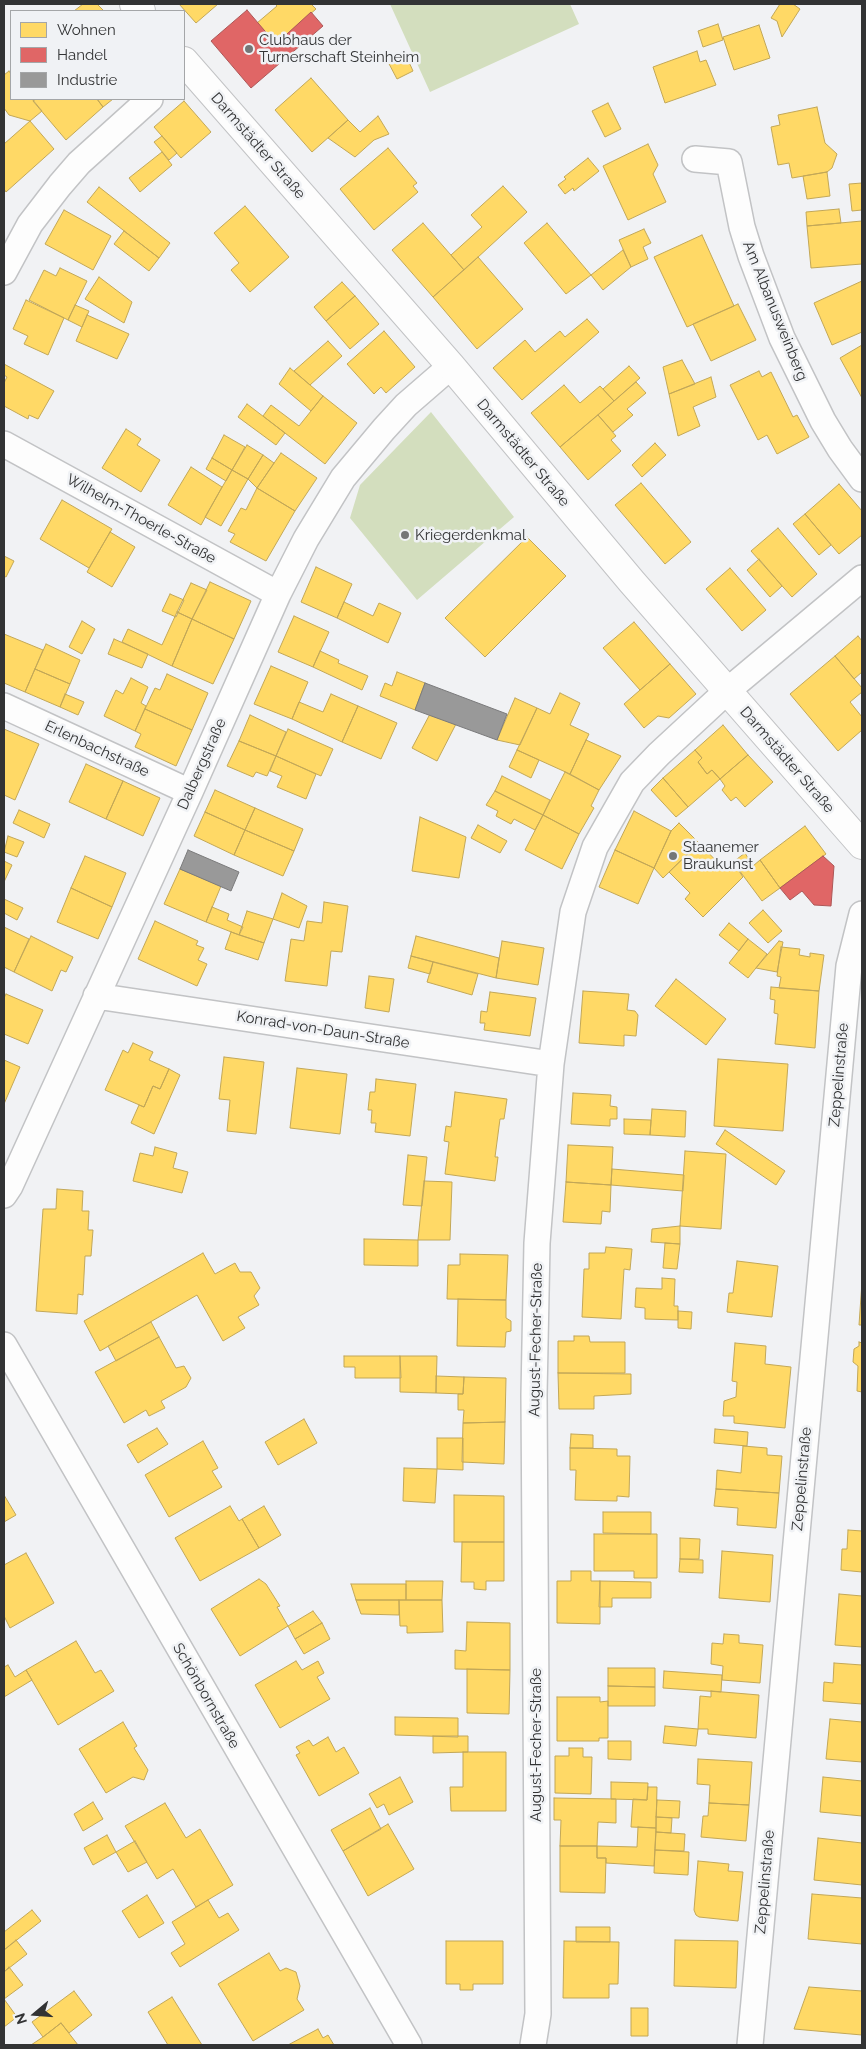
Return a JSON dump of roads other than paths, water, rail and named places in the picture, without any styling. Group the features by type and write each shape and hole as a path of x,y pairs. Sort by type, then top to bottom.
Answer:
{"street":[{"name":"Darmstädter Straße","path":"185,64 451,366 632,582 862,845"},
{"path":"4,272 30,224 60,185 79,163 149,100"},
{"name":"Am Albanusweinberg","path":"695,159 729,162 744,234 782,338 823,421 840,449 862,479"},
{"name":"Dalbergstraße","path":"4,1195 10,1186 190,792 278,594 314,523 343,478 395,417 451,366"},
{"name":"Wilhelm-Thoerle-Straße","path":"4,444 278,594"},
{"path":"727,691 862,578"},
{"name":"August-Fecher-Straße","path":"533,2045 538,2014 535,1386 538,1225 551,1064 573,912 595,847 632,782 659,754 727,691"},
{"name":"Erlenbachstraße","path":"4,706 190,792"},
{"name":"Zeppelinstraße","path":"750,2045 849,966 862,914"},
{"name":"Konrad-von-Daun-Straße","path":"96,996 551,1064"},
{"name":"Schönbornstraße","path":"4,1345 409,2045"}],"place":[{"name":"Clubhaus der Turnerschaft Steinheim","path":"249,49"},
{"name":"Kriegerdenkmal","path":"405,535"},
{"name":"Staanemer Braukunst","path":"673,856"}]}
